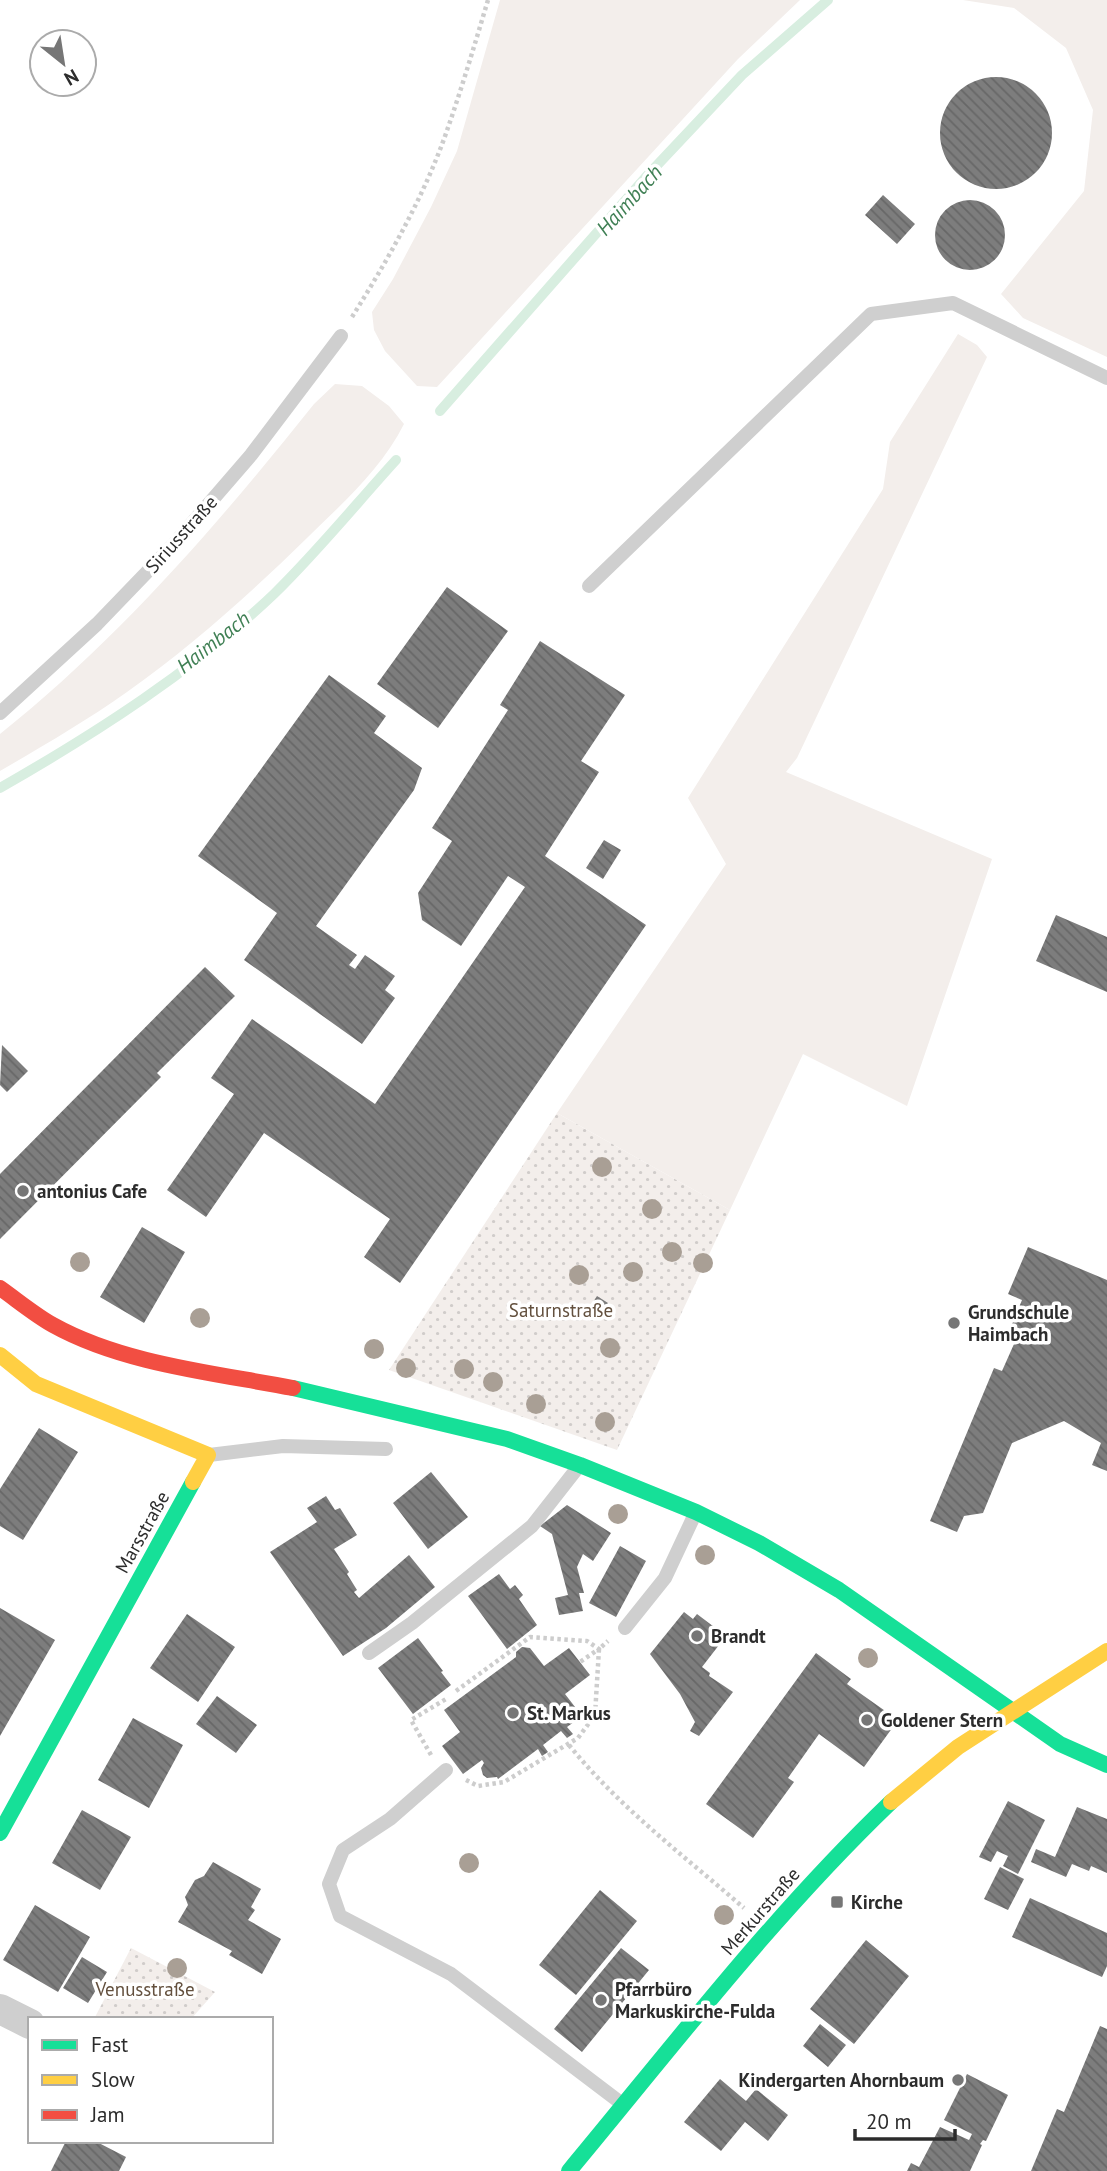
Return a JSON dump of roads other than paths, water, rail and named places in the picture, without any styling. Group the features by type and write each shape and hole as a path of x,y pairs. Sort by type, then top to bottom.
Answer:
{"street":[{"path":"0,1289 53,1325 99,1345 137,1357 336,1397 450,1424 540,1450 696,1512 759,1543 839,1590 1060,1744 1107,1765"},
{"path":"0,1355 36,1384 208,1455"},
{"name":"Marsstraße","path":"0,1833 208,1455"},
{"name":"Merkurstraße","path":"569,2171 756,1946 851,1840 896,1797 958,1747 1107,1651"},
{"path":"0,2009 28,2023"}],"lane":[{"path":"589,586 871,314 953,303 1107,378"},
{"name":"Siriusstraße","path":"0,713 97,624 175,543 251,455 341,336"},
{"path":"208,1455 283,1446 386,1449"},
{"path":"369,1653 412,1623 532,1526 580,1465"},
{"path":"625,1628 665,1578 696,1512"},
{"path":"446,1770 390,1819 342,1850 329,1884 340,1916 451,1975 624,2105"}],"waterway":[{"name":"Haimbach","path":"440,411 645,178 742,75 828,0"},
{"name":"Haimbach","path":"0,788 108,723 211,649 290,578 396,460"}],"place":[{"name":"antonius Cafe","path":"23,1191"},
{"name":"Grundschule Haimbach","path":"954,1323"},
{"name":"Brandt","path":"697,1636"},
{"name":"St. Markus","path":"513,1713"},
{"name":"Goldener Stern","path":"867,1720"},
{"name":"Kirche","path":"837,1902"},
{"name":"Pfarrbüro Markuskirche-Fulda","path":"601,2000"},
{"name":"Kindergarten Ahornbaum","path":"958,2080"}],"park label":[{"name":"Saturnstraße","path":"561,1310"},
{"name":"Venusstraße","path":"145,1989"}]}
